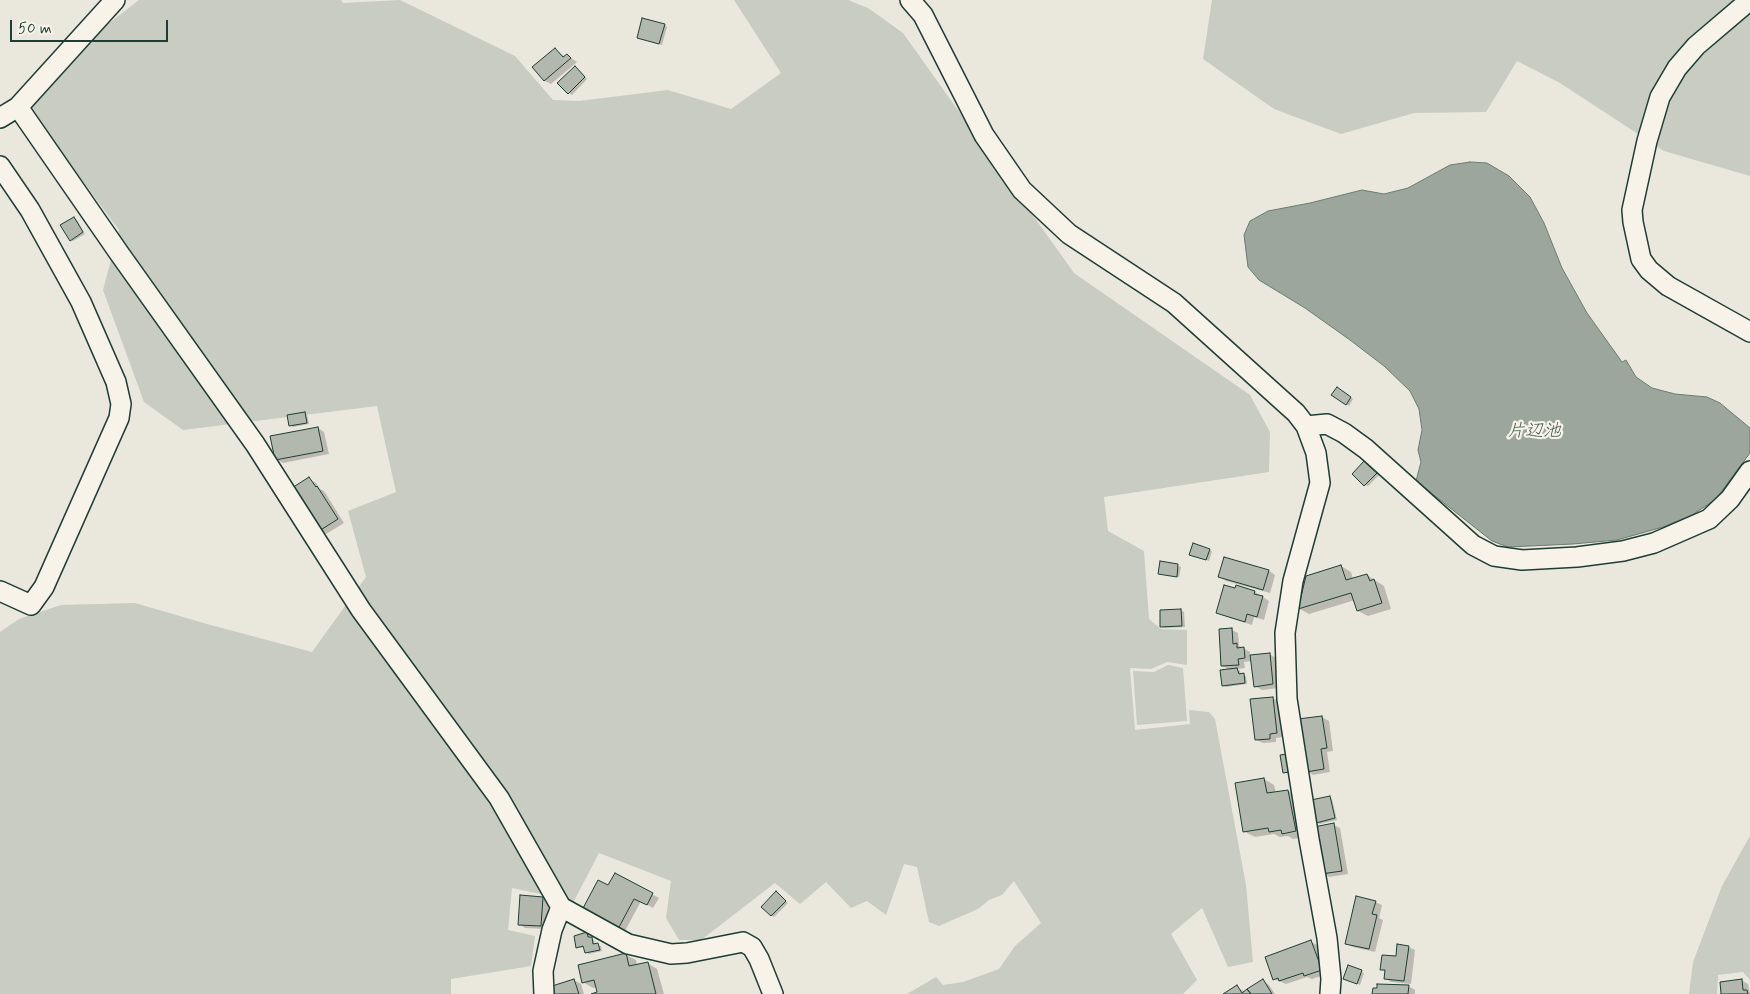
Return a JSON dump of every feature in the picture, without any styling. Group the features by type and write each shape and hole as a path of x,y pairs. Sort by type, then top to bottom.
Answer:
{"street":[{"path":"0,118 18,107 115,0"},
{"path":"910,0 923,15 984,135 1022,190 1069,234 1174,303 1296,413 1306,426 1316,453 1320,483 1294,581 1284,633 1287,698 1309,839 1328,938 1331,979 1330,994"},
{"path":"1750,0 1696,46 1677,68 1660,97 1647,141 1632,210 1641,259 1649,270 1668,286 1750,332"},
{"path":"18,107 70,185 255,444 360,610 499,798 560,907 628,944 671,954 687,953 743,942 752,947 759,959 773,994"},
{"path":"0,166 30,210 81,302 116,382 121,404 119,418 44,587 31,605 0,591"},
{"path":"1306,426 1327,424 1344,433 1366,449 1472,544 1494,556 1522,560 1577,557 1622,551 1654,543 1709,519 1730,500 1750,471"},
{"path":"544,994 543,971 552,930 560,907"}],"shaded area":[{"path":"139,0 341,0 343,3 400,0 515,56 553,100 579,101 668,90 731,109 781,73 734,0 848,0 868,8 903,33 1074,273 1250,395 1270,432 1269,472 1104,497 1108,531 1144,551 1149,619 1161,629 1187,630 1187,665 1167,662 1151,669 1130,668 1135,730 1190,724 1189,710 1209,712 1215,719 1246,885 1253,962 1228,967 1202,908 1171,934 1197,980 1183,994 907,994 936,977 943,985 963,982 999,969 1015,946 1041,923 1014,881 1002,895 989,900 978,909 939,926 929,922 917,867 904,864 886,915 867,901 851,908 826,882 800,904 775,883 701,940 679,940 666,918 671,881 599,853 574,901 512,888 508,930 535,936 531,966 451,979 451,994 0,994 0,632 19,619 61,605 135,603 312,652 366,577 348,511 396,492 377,406 183,430 144,402 103,290 119,230 29,109 104,27"},
{"path":"1212,0 1750,0 1750,176 1664,151 1560,83 1517,61 1486,112 1414,113 1341,134 1274,109 1203,59"},
{"path":"1168,665 1183,668 1187,721 1137,725 1133,671 1154,672"},
{"path":"1750,836 1750,980 1743,972 1718,975 1717,994 1689,994 1693,962 1722,886"}],"water":[{"name":"片辺池","path":"1470,162 1487,163 1509,176 1530,197 1544,223 1562,268 1587,313 1622,362 1626,360 1636,377 1652,388 1675,394 1707,397 1720,403 1750,428 1750,453 1715,500 1692,515 1663,527 1617,540 1508,547 1492,541 1416,481 1421,462 1418,450 1422,430 1419,409 1410,391 1384,366 1305,308 1259,280 1248,267 1244,235 1250,221 1268,211 1362,190 1384,194 1408,188 1450,165"}],"building":[{"path":"642,18 665,24 659,44 637,38"},
{"path":"555,48 563,57 567,54 571,58 544,81 532,67"},
{"path":"575,66 585,77 568,94 557,83"},
{"path":"74,217 83,232 70,241 60,225"},
{"path":"1337,387 1351,397 1346,405 1331,395"},
{"path":"305,412 307,423 289,426 287,415"},
{"path":"318,427 323,451 275,460 270,436"},
{"path":"1364,461 1377,473 1364,486 1352,474"},
{"path":"309,477 338,519 319,531 292,488"},
{"path":"1193,543 1210,549 1206,560 1189,555"},
{"path":"1224,557 1269,570 1263,590 1218,577"},
{"path":"1160,561 1178,564 1177,577 1158,574"},
{"path":"1341,565 1346,580 1367,574 1370,581 1374,579 1382,603 1357,611 1351,593 1298,609 1306,576"},
{"path":"1224,585 1235,588 1236,585 1255,591 1254,594 1263,596 1257,617 1247,614 1245,622 1216,613"},
{"path":"1181,609 1182,626 1160,627 1160,610"},
{"path":"1232,628 1233,644 1237,643 1237,648 1244,647 1245,658 1238,659 1239,665 1221,666 1219,629"},
{"path":"1270,653 1273,684 1254,687 1250,655"},
{"path":"1237,668 1239,674 1244,673 1245,683 1222,686 1220,670"},
{"path":"1273,697 1277,733 1270,734 1270,739 1255,740 1250,699"},
{"path":"1322,716 1327,748 1321,749 1324,769 1306,772 1298,719"},
{"path":"1288,754 1290,772 1283,773 1280,755"},
{"path":"1264,778 1267,793 1288,790 1296,831 1282,834 1281,830 1269,832 1268,828 1243,832 1235,783"},
{"path":"1330,796 1335,818 1316,823 1311,800"},
{"path":"1334,823 1342,871 1321,874 1314,827"},
{"path":"615,873 653,893 647,905 634,899 618,929 582,910 598,880 608,885"},
{"path":"776,891 786,901 771,916 761,907"},
{"path":"520,895 543,897 541,926 518,925"},
{"path":"1356,896 1376,901 1372,914 1377,915 1369,949 1345,944"},
{"path":"587,932 588,937 592,937 593,944 598,943 600,950 585,953 583,946 576,948 574,936"},
{"path":"1311,940 1322,970 1304,976 1303,973 1279,981 1278,978 1273,980 1265,957"},
{"path":"1397,944 1409,946 1404,981 1384,979 1385,970 1380,970 1382,955 1396,956"},
{"path":"626,953 629,966 648,962 656,994 591,994 597,992 594,980 582,983 578,965"},
{"path":"1348,965 1362,970 1357,984 1343,979"},
{"path":"574,979 579,994 551,994 549,987"},
{"path":"1263,979 1272,994 1251,994 1247,989"},
{"path":"1742,979 1743,990 1747,990 1748,994 1721,994 1720,982"},
{"path":"1377,984 1409,985 1408,994 1372,994 1373,988 1377,988"},
{"path":"1237,985 1242,993 1247,989 1251,994 1223,994"}]}
